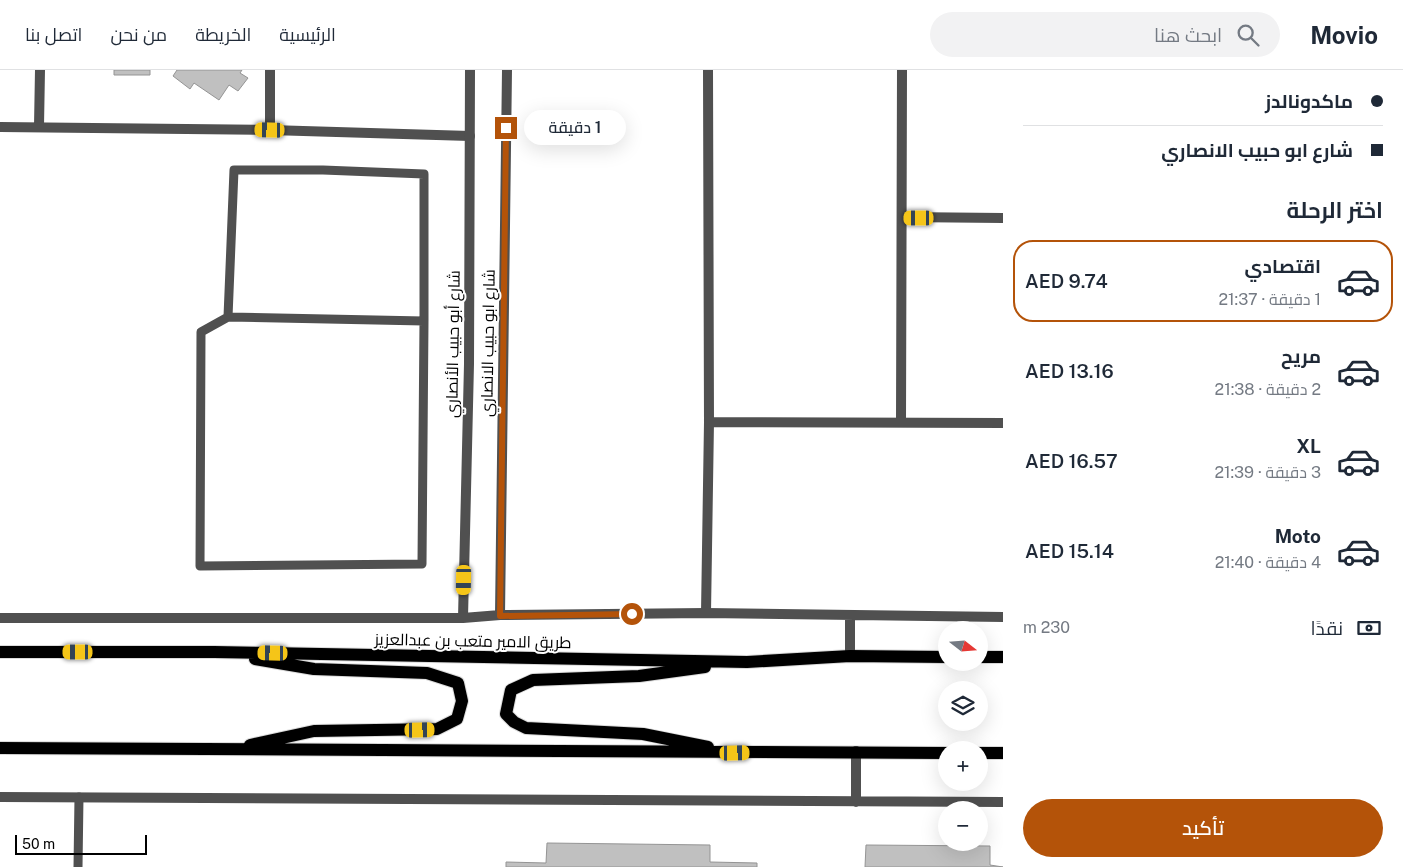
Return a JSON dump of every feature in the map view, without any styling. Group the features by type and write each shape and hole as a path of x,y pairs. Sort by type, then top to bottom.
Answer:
{"main road":[{"name":"طريق الامير متعب بن عبدالعزيز","path":"0,652 214,652 747,662 850,656 938,657"},
{"path":"214,652 314,670 427,673 458,683 462,701 457,719 437,729 314,731 228,750"},
{"path":"988,657 1003,657"},
{"path":"735,753 643,734 526,728 514,722 506,714 511,690 533,680 639,676 747,662"},
{"path":"0,748 938,753"},
{"path":"988,753 1003,754"}],"street":[{"path":"39,126 40,70"},
{"path":"270,70 270,130"},
{"name":"شارع أبو حبيب الأنصاري","path":"462,618 468,398 470,70"},
{"name":"شارع ابو حبيب الانصاري","path":"500,616 506,70"},
{"path":"706,613 709,422 708,70"},
{"path":"901,422 902,70"},
{"path":"0,127 270,130 470,136"},
{"path":"902,217 1003,218"},
{"path":"709,422 1003,422"},
{"path":"0,618 462,618 706,613 1003,617"},
{"path":"850,616 850,656"},
{"path":"856,751 856,802"},
{"path":"0,797 1003,802"}],"lane":[{"path":"228,317 234,170 323,170 424,174 424,322 422,564 200,566 201,332 228,317 424,322"},
{"path":"78,867 79,797"}],"building":[{"path":"114,70 150,70 150,75 114,75"},
{"path":"177,70 242,70 240,73 248,78 238,91 229,85 219,100 194,83 190,89 173,76"},
{"path":"547,843 710,845 710,862 757,863 757,867 506,867 506,862 546,863"},
{"path":"866,845 938,846 938,851 988,851 988,846 990,846 990,865 1003,867 865,867"}],"route":[{"path":"506,128 500,616 632,614"}]}
